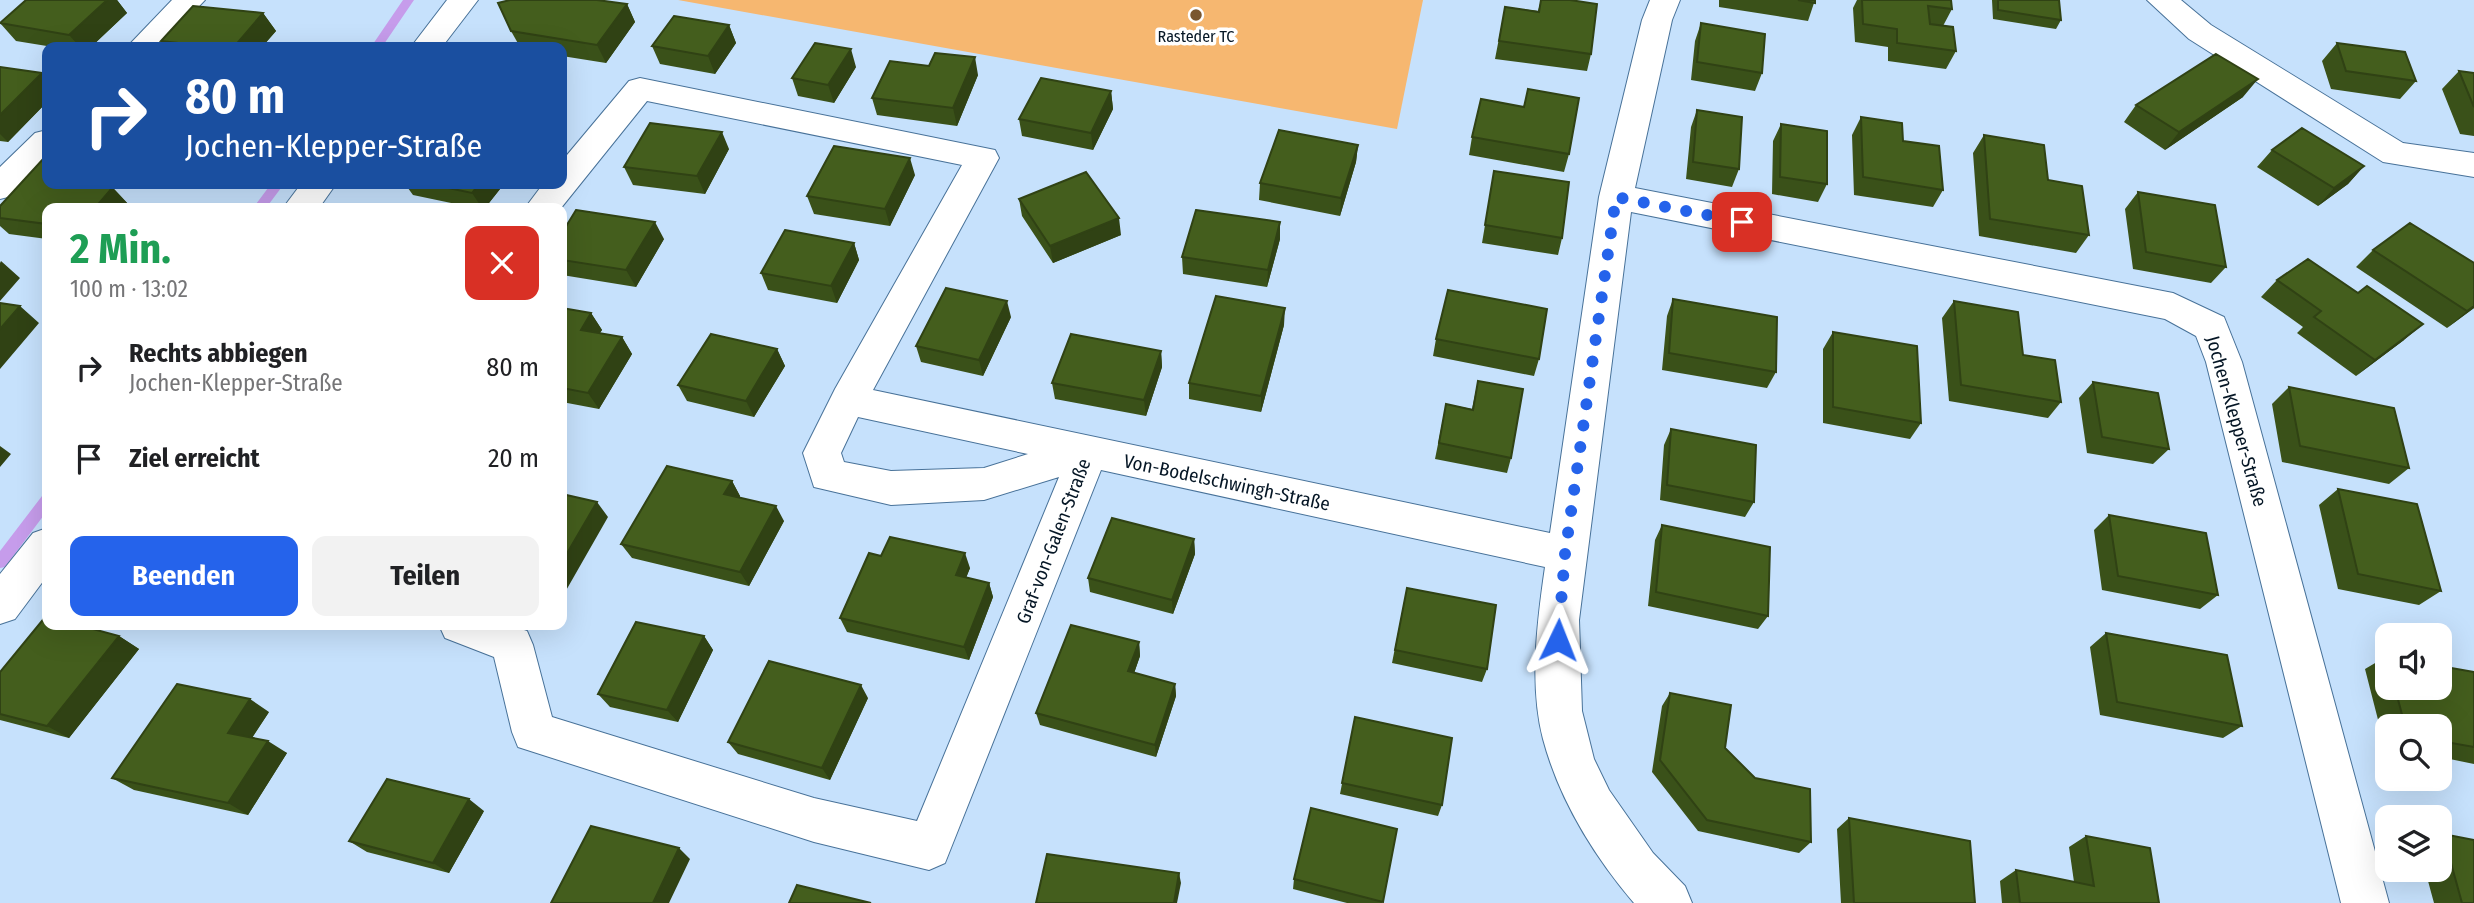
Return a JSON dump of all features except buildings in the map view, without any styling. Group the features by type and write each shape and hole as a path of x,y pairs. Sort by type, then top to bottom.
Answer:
{"street":[{"path":"147,42 190,0"},
{"path":"430,42 463,0"},
{"path":"1664,0 1616,197 1558,620 1559,681 1565,738 1595,809 1648,886 1668,903"},
{"path":"2162,0 2200,32 2395,154 2474,165"},
{"name":"Graf-von-Galen-Straße","path":"567,178 640,89 983,158 848,400 822,453 828,475 891,488 984,484 1089,452"},
{"path":"0,187 42,146"},
{"path":"304,203 315,189"},
{"name":"Graf-von-Galen-Straße","path":"546,203 558,189"},
{"name":"Jochen-Klepper-Straße","path":"1616,197 2173,307 2211,327 2224,362 2365,903"},
{"name":"Von-Bodelschwingh-Straße","path":"848,400 1565,554"},
{"name":"Graf-von-Galen-Straße","path":"473,630 512,645 534,732 814,820 929,846 1089,452"},
{"path":"0,606 42,551"}],"shaded area":[{"path":"678,0 1423,0 1397,129"}],"waterway":[{"path":"380,42 409,0"},
{"path":"263,203 274,189"},
{"path":"0,562 42,507"}],"place":[{"name":"Rasteder TC","path":"1196,15"}],"route":[{"path":"1558,640 1565,554 1616,197 1742,222"}]}
